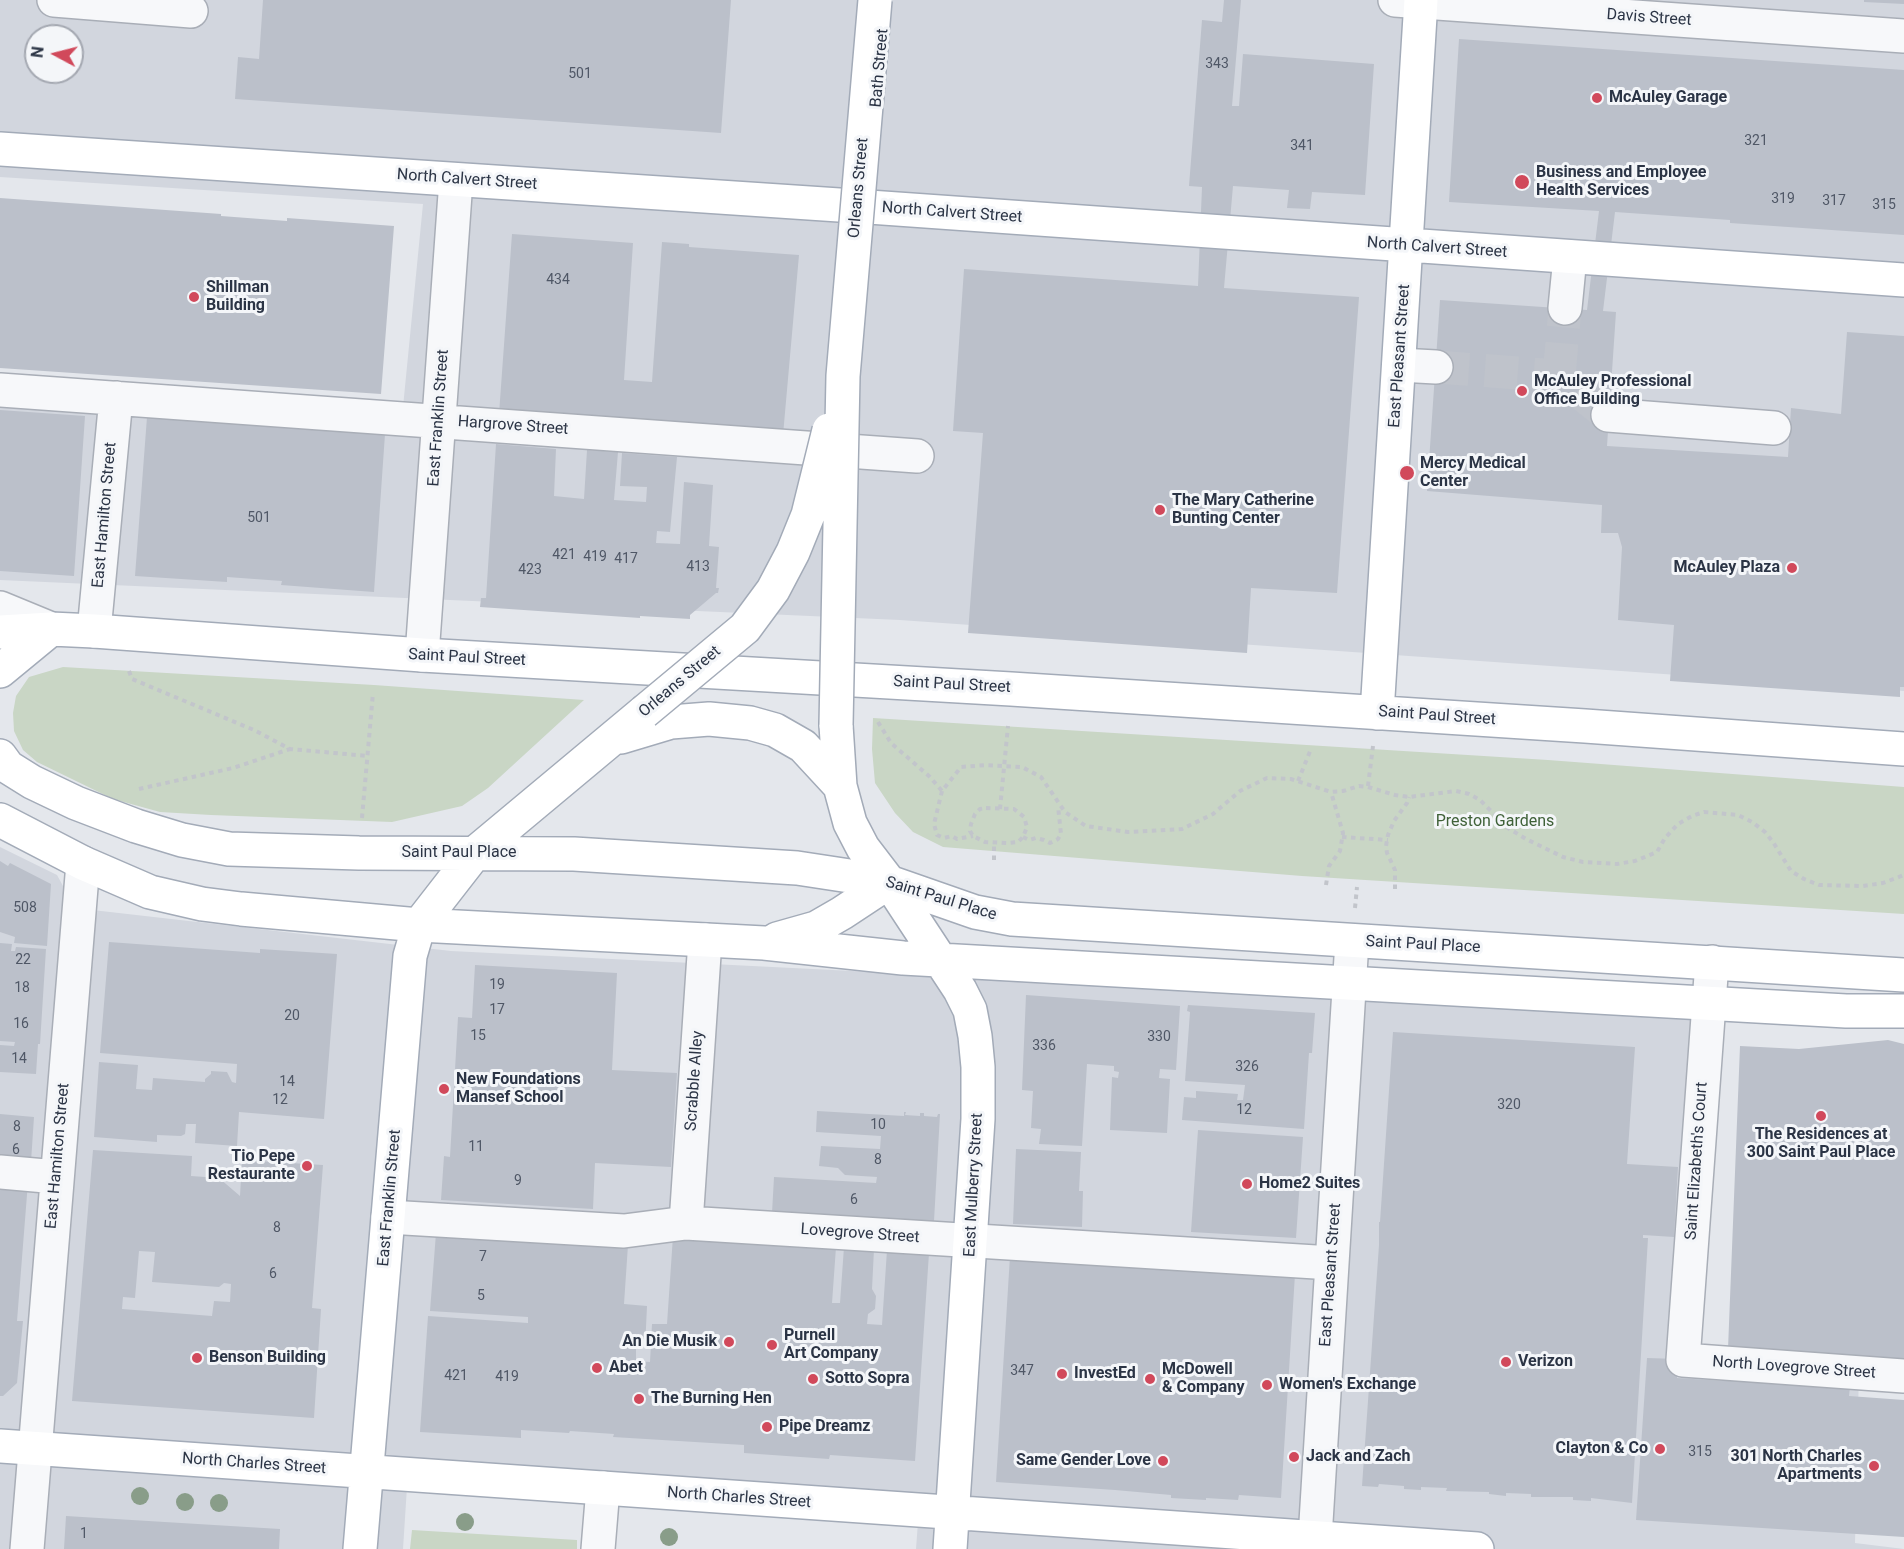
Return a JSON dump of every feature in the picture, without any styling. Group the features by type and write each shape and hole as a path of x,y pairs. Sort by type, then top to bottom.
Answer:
{"main road":[{"name":"Orleans Street","path":"875,0 843,376 836,725 840,786 850,823 863,848 889,882"},
{"name":"East Pleasant Street","path":"1377,713 1407,246 1412,1"},
{"name":"North Calvert Street","path":"0,149 1904,280"},
{"name":"Orleans Street","path":"419,925 475,853 745,628 773,590 793,552 808,515 843,376"},
{"name":"Saint Paul Street","path":"0,632 51,629 94,631 422,656 1011,689 1904,749"},
{"path":"0,671 51,629"},
{"path":"609,741 671,722 709,719 750,723 775,730 803,746 840,786"},
{"name":"Saint Paul Place","path":"0,756 8,767 32,782 76,803 136,826 183,840 230,849 359,853 574,854 797,868 889,882 975,912 1012,919 1904,975"},
{"path":"0,820 83,863 150,892 202,904 419,925 764,943 903,957 1846,1011 1904,1011"},
{"path":"764,943 816,928 889,882"},
{"name":"East Mulberry Street","path":"889,882 940,958 970,1010 978,1067 972,1242 950,1549"},
{"name":"East Franklin Street","path":"360,1549 410,956 419,925"},
{"name":"North Charles Street","path":"0,1446 953,1512 1325,1542 1477,1549"}],"street":[{"path":"54,0 191,11"},
{"name":"Bath Street","path":"869,207 886,0"},
{"name":"Davis Street","path":"1412,1 1904,36"},
{"name":"East Franklin Street","path":"422,656 456,180"},
{"path":"1564,308 1570,257"},
{"path":"1399,364 1436,367"},
{"name":"Hargrove Street","path":"0,390 917,456"},
{"name":"East Hamilton Street","path":"94,631 116,398"},
{"path":"1608,416 1774,428"},
{"path":"0,608 51,629"},
{"name":"East Hamilton Street","path":"27,1549 83,863"},
{"name":"Scrabble Alley","path":"686,1223 705,940"},
{"name":"East Pleasant Street","path":"1325,1542 1332,1263 1352,941"},
{"name":"Saint Elizabeth's Court","path":"1683,1360 1712,962"},
{"path":"0,1172 57,1177"},
{"name":"Lovegrove Street","path":"388,1217 624,1231 686,1223 1332,1263"},
{"name":"North Lovegrove Street","path":"1683,1360 1904,1376"},
{"path":"598,1549 603,1488"}],"path":[{"path":"129,671 132,679 243,726 290,749 368,756"},
{"path":"363,804 373,693"},
{"path":"878,722 891,743 930,777 942,791"},
{"path":"1000,808 1008,726"},
{"path":"137,790 233,768 290,749"},
{"path":"1298,781 1311,749"},
{"path":"973,836 957,839 952,836 944,838 937,835 934,824 942,791 961,767 1004,766 1022,767 1041,777 1065,812 1086,826 1128,832 1182,828 1213,814 1240,791 1268,778 1298,781 1330,792 1368,787 1408,797 1456,791 1469,794 1480,800 1508,828 1526,839 1563,857 1583,862 1617,864 1635,861 1657,852 1665,838 1678,824 1704,812 1738,815 1752,822 1773,842 1791,871 1819,885 1863,886 1883,883 1904,875"},
{"path":"1368,787 1370,773"},
{"path":"1326,885 1329,866 1340,851 1342,837 1340,819 1330,792"},
{"path":"1395,889 1395,870 1387,853 1388,840 1394,821 1407,803 1408,797"},
{"path":"1023,837 1029,840 1036,838 1050,843 1058,839 1061,834 1061,824 1058,803"},
{"path":"980,809 1014,809 1024,817 1027,827 1018,842 985,842 973,836 970,831 971,824 980,809"},
{"path":"1342,837 1388,840"},
{"path":"994,842 994,860"}],"shaded area":[{"path":"0,0 1904,0 1904,691 900,620 0,580 0,379 403,407 423,204 0,177"},
{"path":"0,847 57,875 75,908 451,951 1696,1013 1680,1352 1859,1369 1855,1543 1904,1549 916,1549 918,1522 407,1487 403,1549 0,1549"}],"green space":[{"path":"63,667 584,700 488,788 462,806 392,822 160,812 113,799 37,762 23,750 14,731 13,713 16,696 29,677"},
{"name":"Preston Gardens","path":"873,718 1548,760 1904,787 1904,914 1302,876 943,847 913,832 895,813 875,783 872,749"},
{"path":"412,1530 577,1540 577,1549 410,1549"}],"building":[{"path":"263,0 731,0 721,133 235,99 238,57 259,59"},
{"name":"The Mary Catherine Bunting Center","path":"1224,0 1241,0 1232,106 1239,106 1243,54 1374,64 1365,195 1312,192 1310,209 1287,208 1289,190 1233,186 1224,288 1359,297 1337,593 1251,588 1247,653 968,633 983,433 953,431 964,269 1198,286 1202,187 1189,186 1202,20 1222,22"},
{"path":"1864,0 1904,0 1904,4 1864,2"},
{"path":"1459,39 1904,70 1904,235 1730,223 1730,220 1615,212 1603,311 1616,312 1607,446 1788,457 1791,408 1841,414 1847,332 1904,336 1904,687 1900,687 1900,697 1670,681 1674,625 1618,620 1622,547 1618,533 1601,533 1602,505 1427,491 1440,300 1587,310 1599,211 1449,202"},
{"name":"Shillman Building","path":"0,198 287,221 287,218 394,226 381,394 0,368"},
{"path":"512,234 633,243 624,380 652,382 662,242 689,244 689,247 799,255 783,435 499,414"},
{"path":"0,410 85,416 74,576 0,571"},
{"path":"147,417 385,434 374,592 281,585 282,581 227,577 227,582 135,576"},
{"path":"496,444 556,449 554,496 584,499 587,450 618,452 614,500 646,502 647,487 620,486 622,453 677,457 670,532 657,531 656,543 680,544 684,482 713,485 709,546 719,547 716,588 719,588 718,593 690,615 690,619 640,616 640,618 480,607 481,598 486,598"},
{"path":"0,861 8,866 10,863 51,884 47,946 14,943 15,937 0,932"},
{"path":"109,942 260,953 260,949 337,954 324,1119 239,1112 237,1146 195,1143 196,1124 186,1124 185,1134 181,1136 157,1135 157,1142 94,1137 99,1062 138,1065 136,1089 152,1090 153,1078 205,1082 211,1071 227,1072 232,1082 236,1083 237,1064 100,1053"},
{"path":"0,943 12,944 11,951 15,951 16,947 46,949 36,1074 0,1072 0,1045 14,1046 15,1042 0,1041"},
{"path":"475,965 617,973 612,1070 677,1073 671,1167 595,1163 593,1209 441,1200 444,1156 450,1157 458,1017 472,1018"},
{"path":"1026,995 1180,1006 1176,1070 1160,1069 1159,1078 1170,1079 1167,1133 1110,1130 1112,1077 1118,1078 1119,1072 1114,1071 1114,1066 1087,1064 1082,1146 1039,1144 1041,1129 1031,1128 1033,1091 1022,1090"},
{"path":"1188,1005 1315,1013 1312,1053 1309,1053 1304,1129 1182,1120 1184,1097 1196,1098 1196,1091 1238,1094 1237,1100 1243,1100 1245,1085 1185,1081 1190,1012 1187,1011"},
{"path":"1393,1032 1635,1047 1627,1164 1678,1167 1674,1237 1643,1235 1643,1238 1648,1238 1632,1503 1591,1498 1591,1501 1573,1500 1573,1497 1531,1497 1531,1494 1506,1493 1506,1496 1489,1494 1489,1492 1446,1491 1447,1488 1421,1487 1421,1490 1379,1484 1378,1487 1362,1486"},
{"path":"1888,1040 1904,1044 1904,1359 1728,1349 1740,1046 1799,1049"},
{"path":"817,1111 904,1116 906,1112 905,1115 920,1116 920,1113 924,1113 924,1116 937,1117 940,1114 934,1221 772,1213 774,1177 876,1183 877,1177 845,1175 838,1168 819,1166 821,1146 880,1149 881,1136 816,1132"},
{"path":"0,1114 34,1117 31,1162 0,1160"},
{"name":"Home2 Suites","path":"1198,1130 1303,1137 1296,1238 1191,1232"},
{"path":"1016,1149 1081,1152 1079,1191 1083,1191 1082,1227 1013,1224"},
{"path":"93,1150 192,1156 191,1176 219,1178 240,1196 242,1160 323,1165 312,1308 321,1309 314,1418 72,1401","holes":["139,1251 155,1252 152,1282 219,1287 224,1283 231,1284 230,1302 214,1301 212,1316 122,1309 123,1297 135,1298"]},
{"path":"0,1180 28,1182 17,1321 23,1321 17,1383 3,1396 0,1396"},
{"path":"436,1233 628,1245 624,1304 647,1306 645,1348 636,1348 636,1361 650,1362 652,1324 667,1324 673,1236 836,1247 832,1303 840,1303 844,1247 874,1249 872,1289 876,1296 875,1309 868,1314 867,1324 882,1325 887,1250 929,1253 915,1461 830,1455 829,1459 744,1453 744,1445 613,1437 614,1434 570,1431 569,1433 521,1430 521,1438 420,1432 428,1316 528,1323 528,1317 430,1311"},
{"path":"1010,1256 1295,1274 1281,1498 1239,1495 1238,1500 1206,1498 1206,1500 1171,1498 1171,1495 1115,1490 996,1482"},
{"path":"1647,1358 1678,1359 1677,1378 1725,1381 1726,1368 1851,1376 1849,1396 1904,1400 1904,1537 1636,1520"},
{"path":"66,1516 280,1529 279,1549 64,1549"}],"tunnel":[{"path":"1559,376 1565,308"},
{"path":"1436,367 1559,376 1608,415"}],"place":[{"name":"McAuley Garage","path":"1597,98"},
{"name":"Business and Employee Health Services","path":"1522,182"},
{"name":"Shillman Building","path":"194,297"},
{"name":"McAuley Professional Office Building","path":"1522,391"},
{"name":"Mercy Medical Center","path":"1407,473"},
{"name":"The Mary Catherine Bunting Center","path":"1160,510"},
{"name":"McAuley Plaza","path":"1792,568"},
{"name":"New Foundations Mansef School","path":"444,1089"},
{"name":"The Residences at 300 Saint Paul Place","path":"1821,1116"},
{"name":"Tio Pepe Restaurante","path":"307,1166"},
{"name":"Home2 Suites","path":"1247,1184"},
{"name":"An Die Musik","path":"729,1342"},
{"name":"Purnell Art Company","path":"772,1345"},
{"name":"Benson Building","path":"197,1358"},
{"name":"Verizon","path":"1506,1362"},
{"name":"Abet","path":"597,1368"},
{"name":"InvestEd","path":"1062,1374"},
{"name":"Sotto Sopra","path":"813,1379"},
{"name":"McDowell & Company","path":"1150,1379"},
{"name":"Women's Exchange","path":"1267,1385"},
{"name":"The Burning Hen","path":"639,1399"},
{"name":"Pipe Dreamz","path":"767,1427"},
{"name":"Clayton & Co","path":"1660,1449"},
{"name":"Jack and Zach","path":"1294,1457"},
{"name":"Same Gender Love","path":"1163,1461"},
{"name":"301 North Charles Apartments","path":"1874,1466"}]}
